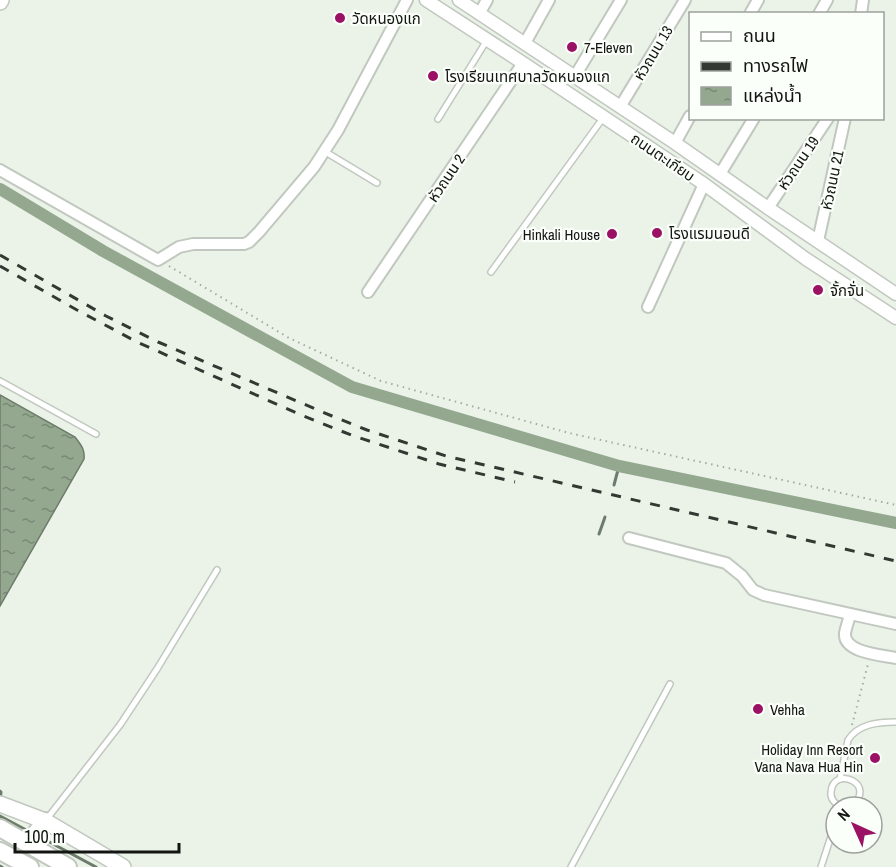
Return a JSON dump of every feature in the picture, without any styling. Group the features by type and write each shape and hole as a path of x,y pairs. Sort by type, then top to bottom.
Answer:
{"main road":[{"path":"0,804 36,833 68,867"},
{"path":"0,828 36,833 123,867"},
{"path":"0,850 30,867"}],"street":[{"path":"0,170 159,260 179,247 193,244 235,245 249,242 314,167 324,152 407,0"},
{"name":"ถนนตะเกียบ","path":"426,0 704,184 806,259 896,318"},
{"name":"ถนนตะเกียบ","path":"459,0 675,143 896,294"},
{"path":"479,14 487,0"},
{"path":"525,43 549,0"},
{"path":"575,76 621,0"},
{"name":"หัวถนน 13","path":"620,107 685,0"},
{"name":"หัวถนน 2","path":"368,292 523,63"},
{"path":"675,143 689,118"},
{"path":"720,174 753,120"},
{"name":"หัวถนน 19","path":"768,208 827,120"},
{"name":"หัวถนน 21","path":"818,241 845,120"},
{"path":"648,307 704,184"},
{"path":"738,210 749,194"},
{"path":"806,259 818,241"},
{"path":"629,538 726,563 742,576 753,590 764,595 896,624"},
{"path":"850,614 845,634 847,643 855,649 896,658"}],"lane":[{"path":"438,119 487,40"},
{"path":"491,272 604,117"},
{"path":"324,152 377,183"},
{"path":"0,381 96,434"},
{"path":"36,833 120,725 217,570"},
{"path":"571,867 670,684"},
{"path":"831,795 833,784 840,778 848,738 872,723 896,722"},
{"path":"840,778 850,778 857,784 859,795"}],"path":[{"path":"159,260 288,338 381,381 568,433 896,505"},
{"path":"848,738 871,652"}],"water":[{"path":"0,395 75,437 82,447 84,459 0,606"}],"waterway":[{"path":"0,189 103,251 352,387 619,466 896,523"},
{"path":"614,485 619,466"},
{"path":"599,534 605,517"},
{"path":"0,791 0,801"},
{"path":"0,816 30,832"},
{"path":"42,838 96,867"}],"railway":[{"path":"0,255 106,316 158,342 367,430 446,456 896,561"},
{"path":"0,266 137,342 301,415 351,435 439,464 515,482"}],"place":[{"name":"วัดหนองแก","path":"340,18"},
{"name":"7-Eleven","path":"572,47"},
{"name":"โรงเรียนเทศบาลวัดหนองแก","path":"433,76"},
{"name":"โรงแรมนอนดี","path":"657,233"},
{"name":"Hinkali House","path":"612,234"},
{"name":"จั้กจั่น","path":"818,290"},
{"name":"Vehha","path":"758,709"},
{"name":"Holiday Inn Resort Vana Nava Hua Hin","path":"875,758"}]}
